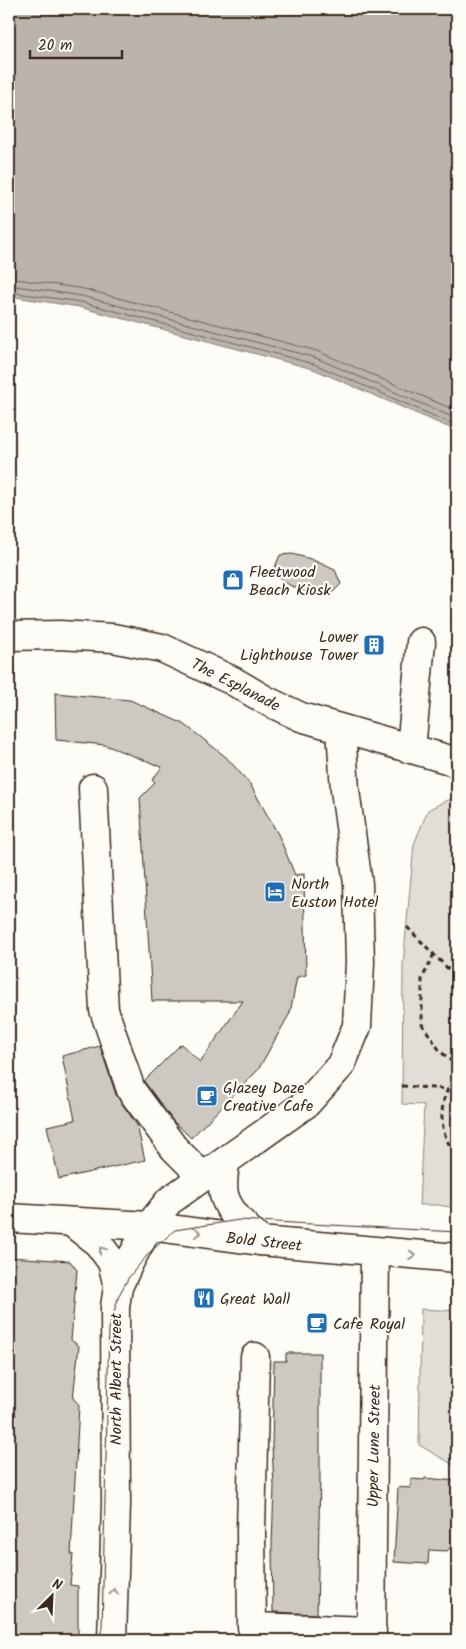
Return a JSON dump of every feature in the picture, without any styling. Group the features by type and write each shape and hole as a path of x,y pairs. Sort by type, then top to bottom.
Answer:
{"street":[{"name":"The Esplanade","path":"9,636 59,635 113,638 162,648 233,681 301,717 450,760 457,764"},
{"path":"411,749 421,642"},
{"name":"North Albert Street","path":"112,1640 116,1504 115,1307 118,1288 149,1226 169,1201 308,1102 341,1066 357,1026 360,962 358,884 345,790 341,729"},
{"path":"93,788 104,1010 131,1090 174,1148 202,1176"},
{"path":"225,1162 223,1185 225,1198 239,1220 260,1241"},
{"name":"Bold Street","path":"9,1218 149,1226 260,1241 457,1258"},
{"path":"71,1222 98,1244 112,1262 118,1288"},
{"name":"Upper Lune Street","path":"372,1636 375,1252"},
{"path":"255,1356 251,1531 252,1628 372,1636"}],"path":[{"path":"407,927 457,978"},
{"path":"434,954 422,980 422,1024 440,1051 457,1066"},
{"path":"402,1086 448,1089 457,1087"},
{"path":"448,1089 443,1099 444,1134 457,1154"}],"shaded area":[{"path":"457,797 457,1208 419,1205 424,1105 402,1104 403,965 414,844 428,810"},
{"path":"421,1309 457,1311 457,1467 419,1445"}],"water":[{"path":"9,9 457,9 457,431 313,369 79,307 9,296"}],"building":[{"path":"292,554 311,559 335,570 341,584 331,594 304,591 289,585 273,572 280,555"},
{"path":"55,693 130,700 184,724 226,757 250,784 279,836 295,875 304,874 306,975 297,977 290,1013 258,1070 191,1138 173,1121 144,1081 181,1044 200,1062 243,1001 152,1001 140,798 155,783 152,780 162,767 105,745 56,740"},
{"path":"100,1046 116,1095 137,1125 145,1160 59,1179 47,1126 75,1120 62,1056"},
{"path":"9,1257 70,1261 77,1270 71,1340 79,1346 73,1398 79,1405 70,1585 78,1586 78,1640 21,1640 9,1637"},
{"path":"286,1353 320,1353 317,1614 273,1612 272,1545 274,1487 272,1446 274,1361 286,1361"},
{"path":"425,1478 456,1481 454,1525 457,1526 457,1541 447,1551 429,1550 428,1564 394,1562 398,1487 410,1488 411,1479 424,1480"}],"tram line":[{"path":"99,1640 102,1628 109,1329 119,1295 129,1277 150,1252 175,1230 239,1220 457,1232"}],"place":[{"name":"Fleetwood Beach Kiosk","path":"233,580"},
{"name":"Lower Lighthouse Tower","path":"374,645"},
{"name":"North Euston Hotel","path":"275,892"},
{"name":"Glazey Daze Creative Cafe","path":"207,1096"},
{"name":"Great Wall","path":"204,1298"},
{"name":"Cafe Royal","path":"317,1323"}]}
